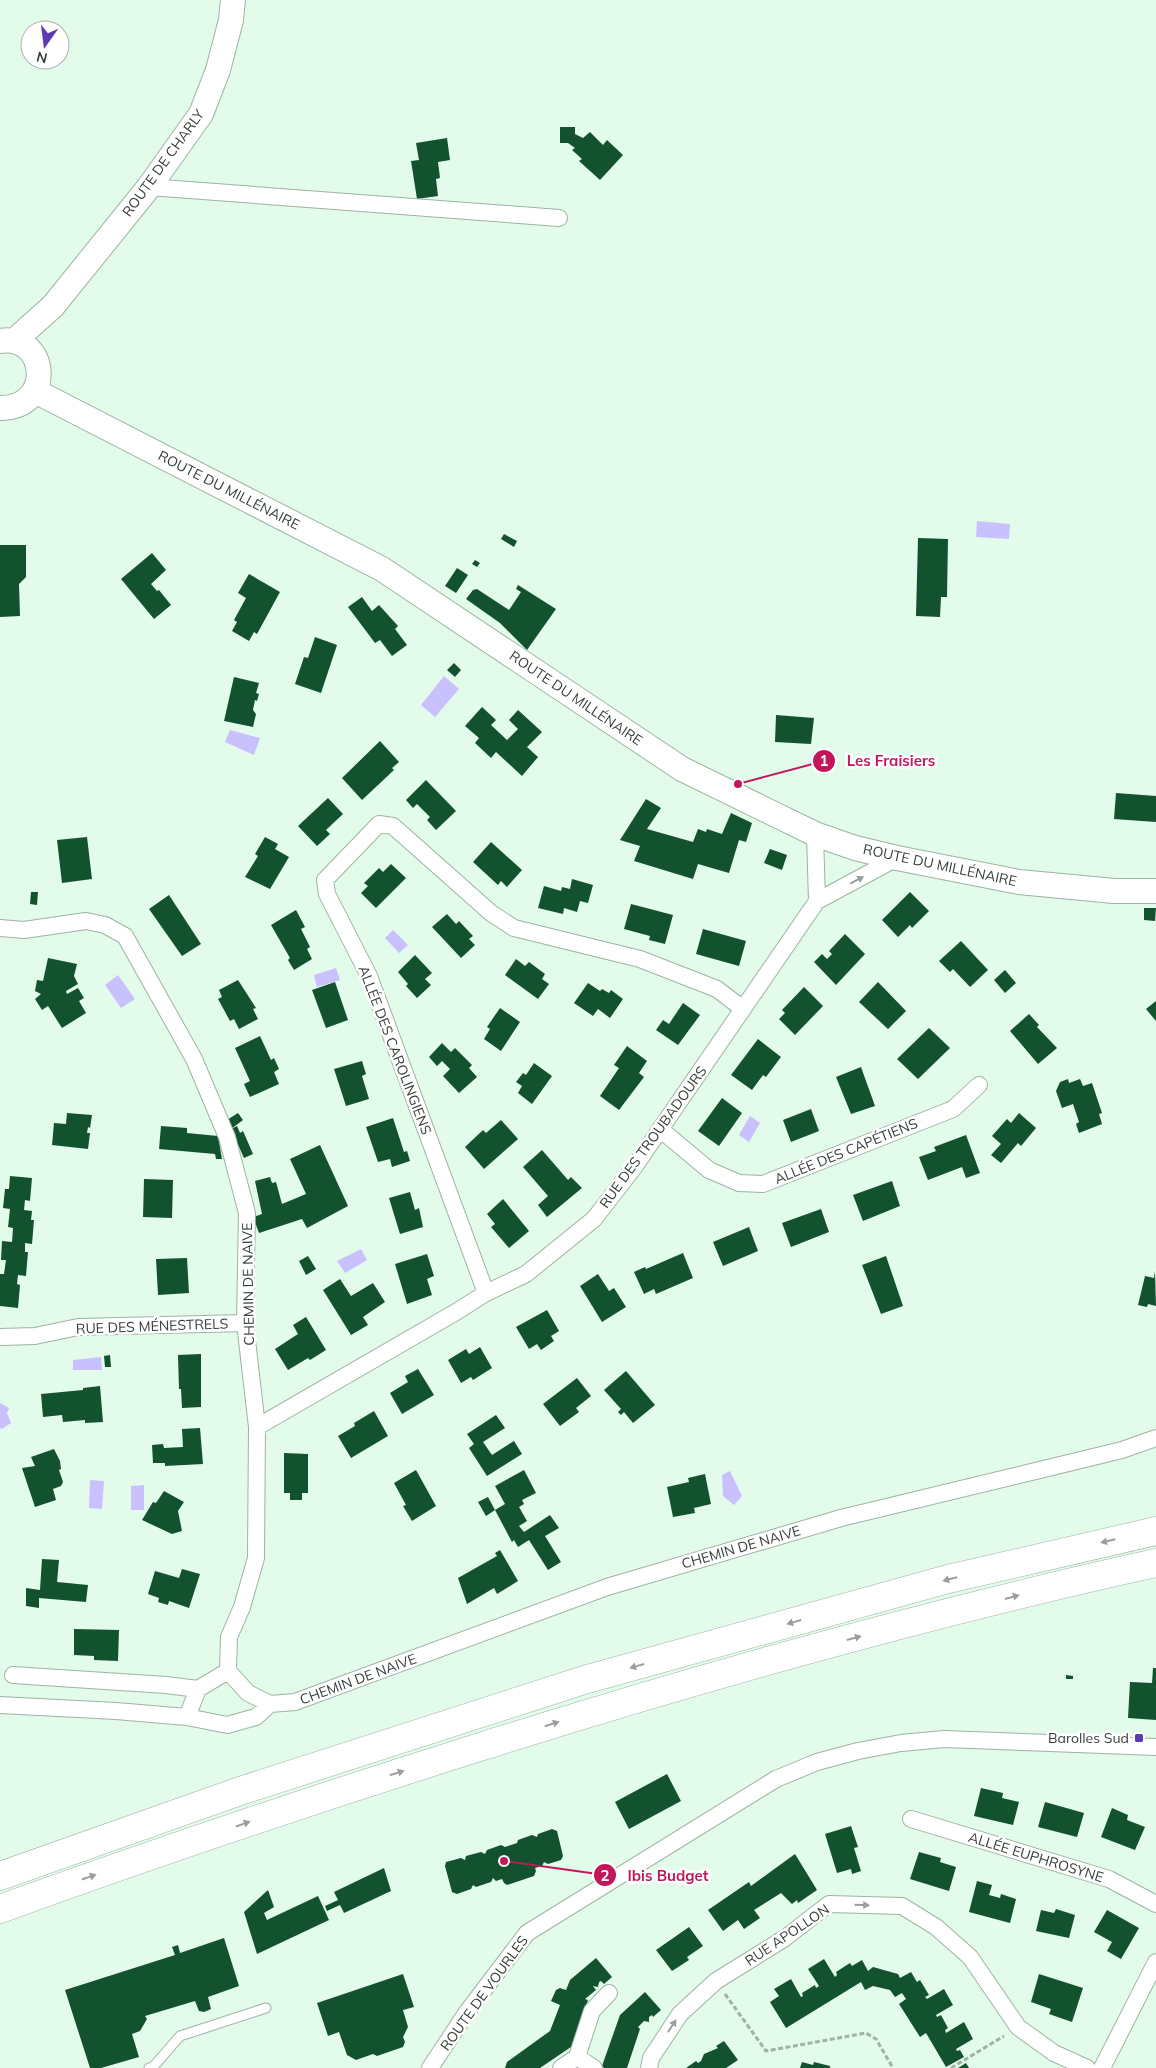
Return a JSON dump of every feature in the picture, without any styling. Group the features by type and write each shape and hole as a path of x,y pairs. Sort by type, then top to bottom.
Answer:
{"highway":[{"path":"0,1876 240,1791 584,1680 948,1579 1156,1531"},
{"path":"0,1909 319,1798 610,1706 807,1650 1062,1584 1156,1563"},
{"path":"0,1926 20,1919 43,1893"}],"street":[{"name":"ROUTE DE CHARLY","path":"15,344 53,306 149,187 201,114 218,70 231,20 233,0"},
{"path":"149,187 559,218"},
{"path":"0,408 20,405 35,391 39,381 36,359 15,344"},
{"name":"ROUTE DU MILLÉNAIRE","path":"35,391 382,569 682,769 815,834 855,848 897,858 1019,882 1114,891 1156,891"},
{"name":"ALLÉE DES CAROLINGIENS","path":"486,1293 369,976 327,894 325,880 379,824 393,826 491,913 514,928 640,959 717,989 743,1009"},
{"path":"815,834 817,901"},
{"name":"RUE DES TROUBADOURS","path":"257,1427 486,1293 526,1274 594,1219 635,1166 817,901 897,858"},
{"name":"CHEMIN DE NAIVE","path":"0,928 24,930 86,921 105,925 125,936 194,1059 227,1138 248,1213 245,1323 257,1427 256,1558 242,1608 229,1636 228,1672"},
{"name":"ALLÉE DES CAPÉTIENS","path":"660,1129 709,1170 739,1183 762,1184 953,1108 979,1085"},
{"name":"RUE DES MÉNESTRELS","path":"0,1337 35,1336 78,1326 245,1323"},
{"name":"CHEMIN DE NAIVE","path":"270,1704 295,1702 606,1587 840,1518 1122,1450 1156,1438"},
{"path":"0,1704 187,1717 227,1724 256,1716 270,1704 248,1693 228,1672 198,1689 166,1685 13,1675"},
{"path":"187,1717 198,1689"},
{"name":"ROUTE DE VOURLES","path":"430,2068 467,2012 527,1933 776,1779 817,1762 901,1742 944,1739 1156,1748"},
{"name":"ALLÉE EUPHROSYNE","path":"911,1819 1109,1879 1156,1904"},
{"name":"RUE APOLLON","path":"649,2068 651,2058 680,2014 716,1981 785,1938 829,1904 902,1906 936,1927 970,1957 1018,2027 1054,2053 1087,2068"},
{"path":"1102,2068 1156,1962"},
{"path":"561,2068 577,2057 592,2011 609,1993"},
{"path":"577,2057 594,2068"}],"lane":[{"path":"149,2068 154,2067 180,2036 266,2008"}],"path":[{"path":"716,1981 766,2051 866,2033 876,2039 893,2068"},
{"path":"951,2068 1018,2027"}],"shaded area":[{"path":"977,521 1010,524 1009,539 976,537"},
{"path":"444,676 459,689 435,717 421,705"},
{"path":"230,730 260,738 254,755 225,742"},
{"path":"393,930 408,945 399,953 385,938"},
{"path":"336,968 340,980 317,987 314,975"},
{"path":"118,975 135,999 121,1008 105,985"},
{"path":"750,1116 760,1123 749,1142 739,1135"},
{"path":"361,1249 367,1260 345,1273 337,1261"},
{"path":"101,1357 102,1370 73,1370 73,1360"},
{"path":"0,1403 9,1408 7,1413 11,1423 2,1429 0,1428"},
{"path":"730,1471 742,1496 734,1505 723,1496 722,1475"},
{"path":"90,1480 104,1481 102,1509 89,1508"},
{"path":"144,1485 144,1510 131,1510 131,1486"}],"building":[{"path":"560,127 575,127 575,134 583,138 590,132 603,145 607,140 623,155 600,180 579,161 582,159 572,150 575,148 568,143 560,143"},
{"path":"447,138 450,160 438,162 440,178 436,179 438,196 417,199 411,161 419,160 416,143"},
{"path":"504,534 517,541 514,547 501,539"},
{"path":"918,538 948,539 947,597 941,597 940,617 916,616"},
{"path":"0,545 26,545 26,577 19,584 20,616 0,617"},
{"path":"152,553 166,570 151,584 157,591 159,590 171,605 154,619 121,579"},
{"path":"475,560 480,563 477,567 472,564"},
{"path":"457,568 468,575 456,593 445,586"},
{"path":"249,574 280,592 257,634 254,632 249,641 232,631 237,622 234,620 246,598 238,593"},
{"path":"518,585 556,609 527,650 500,623 466,599 473,590 477,589 509,610 521,592 516,589"},
{"path":"362,597 372,611 379,605 398,626 395,629 407,645 392,656 380,640 375,643 348,607"},
{"path":"315,637 337,645 321,693 295,684 304,657 308,658"},
{"path":"454,663 461,670 455,677 447,670"},
{"path":"234,677 259,683 256,693 259,694 257,701 255,700 253,710 256,714 253,727 224,721"},
{"path":"482,707 496,720 491,725 507,740 518,729 509,720 518,710 542,732 527,747 538,757 522,776 496,752 491,758 475,743 479,738 465,726"},
{"path":"776,715 814,718 811,744 775,742"},
{"path":"380,741 399,762 392,768 394,770 362,800 342,778"},
{"path":"426,780 456,811 436,830 427,820 430,817 417,804 413,808 406,800"},
{"path":"1116,793 1156,796 1156,822 1114,819"},
{"path":"328,798 343,814 326,830 330,834 317,846 298,826"},
{"path":"646,799 661,808 647,829 693,842 698,829 706,832 707,829 722,834 731,813 752,823 746,842 739,840 729,873 698,864 693,879 634,861 640,846 620,840"},
{"path":"87,837 92,879 62,883 57,840"},
{"path":"265,837 278,844 275,849 289,857 270,889 245,877 258,856 255,854"},
{"path":"491,842 522,870 507,887 501,881 498,885 473,862"},
{"path":"770,849 787,855 782,870 764,863"},
{"path":"391,864 406,878 376,908 361,893 368,886 364,883 379,868 383,872"},
{"path":"572,879 593,885 588,903 580,901 577,912 564,908 563,914 538,908 544,886 561,891 562,887 570,889"},
{"path":"31,892 38,892 37,905 30,904"},
{"path":"910,892 929,911 912,928 910,925 898,937 882,920"},
{"path":"169,895 201,944 182,956 149,909"},
{"path":"631,904 673,915 665,944 649,940 650,936 624,929"},
{"path":"1144,908 1156,908 1155,921 1144,920"},
{"path":"296,910 305,927 301,929 310,947 307,949 312,959 294,970 288,960 290,958 271,925"},
{"path":"447,914 456,924 459,921 473,936 469,939 475,945 461,958 432,927"},
{"path":"703,929 746,941 739,966 696,954"},
{"path":"845,934 865,954 836,985 814,962 822,954 827,959 832,954 829,951"},
{"path":"961,941 988,970 970,987 953,969 950,972 939,961"},
{"path":"415,955 432,973 425,979 431,985 417,998 406,986 408,984 398,972"},
{"path":"48,958 77,964 74,976 78,984 66,991 67,994 78,988 84,998 79,1001 86,1013 62,1028 48,1006 42,1010 35,999 41,994 35,991 37,980 43,981"},
{"path":"516,959 525,966 529,962 545,974 542,979 549,984 538,999 505,975"},
{"path":"1005,970 1016,983 1005,993 994,980"},
{"path":"238,980 256,1008 253,1009 258,1019 239,1029 234,1019 230,1021 218,999 222,997 219,990"},
{"path":"335,982 348,1020 326,1028 312,990"},
{"path":"878,982 906,1011 888,1029 859,1002"},
{"path":"588,983 600,991 602,989 609,993 611,990 623,999 610,1018 598,1009 593,1016 574,1003"},
{"path":"804,987 823,1006 795,1035 779,1019 785,1013 782,1010"},
{"path":"1156,1001 1156,1021 1146,1009"},
{"path":"683,1003 700,1015 678,1045 656,1030 663,1020 669,1024"},
{"path":"500,1008 520,1022 501,1051 484,1039 490,1029 487,1027"},
{"path":"1029,1014 1039,1025 1037,1027 1057,1048 1038,1064 1010,1031"},
{"path":"929,1028 950,1048 918,1079 897,1059"},
{"path":"260,1036 271,1060 274,1058 279,1069 274,1072 279,1084 250,1097 244,1084 250,1081 235,1048"},
{"path":"758,1039 781,1057 766,1077 763,1075 752,1090 731,1075"},
{"path":"442,1043 451,1052 455,1048 472,1065 469,1068 477,1077 459,1093 443,1076 450,1069 442,1061 437,1066 429,1057"},
{"path":"627,1046 647,1061 639,1073 644,1077 619,1110 600,1096 619,1068 614,1065"},
{"path":"362,1061 366,1074 362,1076 369,1099 346,1106 334,1069"},
{"path":"534,1063 552,1076 532,1104 518,1093 522,1086 516,1082 523,1073 526,1075"},
{"path":"861,1067 875,1106 851,1114 836,1077"},
{"path":"1068,1079 1069,1083 1080,1079 1083,1086 1092,1083 1102,1113 1099,1114 1102,1124 1079,1133 1076,1124 1079,1122 1073,1104 1062,1108 1056,1091 1060,1082"},
{"path":"722,1098 742,1113 719,1146 698,1131"},
{"path":"811,1109 819,1131 791,1142 783,1120"},
{"path":"67,1113 92,1115 90,1128 88,1127 87,1133 90,1133 88,1149 52,1145 54,1123 66,1124"},
{"path":"238,1113 243,1120 231,1129 227,1120"},
{"path":"1019,1113 1036,1128 1021,1146 1018,1143 1001,1163 991,1155 1001,1144 992,1136 1007,1119 1011,1123"},
{"path":"393,1118 404,1152 407,1151 410,1161 392,1167 390,1159 378,1162 366,1127"},
{"path":"501,1120 518,1139 484,1169 465,1147 483,1130 486,1133"},
{"path":"161,1126 187,1128 187,1133 218,1136 222,1159 216,1159 215,1154 159,1149"},
{"path":"237,1126 240,1133 243,1131 253,1154 244,1158 231,1129"},
{"path":"966,1135 980,1173 966,1178 962,1167 928,1180 919,1157 936,1151 934,1147"},
{"path":"320,1145 348,1206 307,1228 302,1219 259,1233 253,1217 262,1214 255,1181 270,1177 272,1183 276,1182 282,1204 306,1194 290,1159"},
{"path":"542,1150 568,1180 571,1177 582,1188 547,1217 538,1205 548,1196 523,1167"},
{"path":"10,1176 32,1178 30,1201 25,1200 24,1210 32,1211 31,1220 34,1220 32,1244 25,1243 25,1252 28,1252 26,1276 18,1275 17,1284 20,1285 18,1308 0,1306 0,1274 4,1274 6,1260 1,1260 2,1241 12,1242 13,1228 8,1227 10,1209 3,1208 5,1189 9,1189"},
{"path":"144,1179 173,1180 172,1218 143,1217"},
{"path":"892,1181 900,1206 863,1221 853,1195"},
{"path":"410,1192 415,1210 419,1208 423,1227 400,1234 389,1198"},
{"path":"503,1199 529,1231 509,1248 491,1227 495,1224 487,1214"},
{"path":"821,1209 829,1232 791,1247 782,1223"},
{"path":"749,1227 758,1251 723,1266 713,1242"},
{"path":"683,1253 693,1278 656,1294 654,1289 644,1294 634,1272 645,1267 646,1269"},
{"path":"427,1254 434,1276 427,1279 432,1295 407,1304 395,1264"},
{"path":"308,1256 316,1269 306,1275 299,1261"},
{"path":"886,1256 903,1306 881,1314 862,1265"},
{"path":"187,1258 189,1293 158,1295 156,1259"},
{"path":"1155,1271 1156,1306 1148,1304 1147,1307 1138,1305 1145,1276 1154,1278"},
{"path":"598,1274 609,1291 614,1288 626,1307 602,1322 580,1286"},
{"path":"340,1279 351,1296 373,1283 385,1302 363,1317 368,1325 351,1335 323,1290"},
{"path":"547,1310 559,1331 551,1336 554,1341 541,1350 537,1344 529,1349 516,1327"},
{"path":"306,1317 326,1350 288,1370 275,1349 298,1334 293,1325"},
{"path":"480,1347 492,1368 473,1380 471,1377 461,1383 448,1360 466,1349 469,1354"},
{"path":"201,1354 201,1407 182,1408 181,1389 179,1389 178,1355"},
{"path":"110,1355 111,1367 105,1367 104,1356"},
{"path":"418,1369 434,1395 402,1414 390,1393 408,1382 405,1376"},
{"path":"626,1371 655,1405 633,1423 624,1412 621,1415 618,1412 621,1409 604,1390"},
{"path":"577,1378 591,1396 576,1408 579,1412 560,1426 543,1404"},
{"path":"100,1386 103,1422 85,1423 85,1420 63,1422 62,1415 43,1417 41,1394 83,1390 83,1388"},
{"path":"374,1411 388,1436 351,1458 338,1436 355,1426 354,1423"},
{"path":"496,1415 505,1428 483,1442 492,1455 514,1441 522,1454 487,1476 469,1448 474,1444 467,1434"},
{"path":"200,1428 203,1464 165,1466 165,1463 153,1463 152,1445 163,1444 164,1448 183,1447 182,1429"},
{"path":"54,1449 60,1461 61,1469 59,1470 63,1482 61,1486 53,1489 56,1500 35,1507 22,1468 35,1466 31,1457"},
{"path":"284,1453 308,1454 308,1493 302,1493 302,1500 290,1500 290,1493 284,1493"},
{"path":"416,1470 436,1506 412,1521 403,1506 406,1505 394,1483"},
{"path":"524,1470 536,1493 522,1500 524,1504 519,1507 527,1521 519,1526 524,1532 550,1515 559,1528 545,1536 561,1562 548,1570 529,1540 518,1547 514,1540 512,1542 495,1510 505,1504 495,1486"},
{"path":"705,1474 711,1504 694,1508 695,1513 673,1517 667,1487 689,1482 688,1478"},
{"path":"164,1491 184,1502 178,1511 182,1531 172,1534 142,1520 153,1502 156,1503"},
{"path":"488,1497 495,1510 486,1516 478,1502"},
{"path":"500,1550 518,1581 497,1594 494,1588 467,1604 458,1578 497,1556 495,1553"},
{"path":"42,1559 59,1560 57,1582 88,1585 86,1602 39,1598 39,1608 26,1606 26,1588 40,1590"},
{"path":"182,1569 200,1574 189,1608 169,1601 168,1605 158,1602 159,1598 148,1594 155,1571 179,1578"},
{"path":"74,1629 119,1630 118,1661 94,1660 94,1656 74,1655"},
{"path":"1153,1668 1156,1668 1156,1720 1128,1718 1130,1682 1152,1683"},
{"path":"1066,1675 1073,1676 1073,1679 1066,1679"},
{"path":"667,1774 681,1801 629,1829 615,1802"},
{"path":"981,1788 1003,1793 1002,1798 1019,1802 1013,1825 974,1816"},
{"path":"1045,1802 1084,1813 1077,1837 1038,1827"},
{"path":"1112,1808 1128,1815 1127,1820 1145,1827 1135,1850 1101,1837"},
{"path":"851,1826 858,1847 854,1848 861,1871 852,1874 851,1869 837,1873 825,1834"},
{"path":"552,1829 557,1831 563,1856 561,1860 548,1864 544,1862 542,1866 535,1868 534,1876 507,1885 502,1879 496,1881 493,1878 491,1882 476,1887 473,1885 471,1889 457,1894 452,1892 445,1866 446,1862 461,1858 465,1860 466,1856 481,1852 485,1854 487,1850 501,1845 505,1847 517,1843 518,1840 532,1835 537,1837 538,1834"},
{"path":"919,1852 941,1858 940,1862 956,1867 949,1891 910,1879"},
{"path":"795,1854 817,1890 798,1903 797,1900 792,1904 781,1893 754,1910 760,1918 744,1929 738,1920 723,1931 708,1910 749,1882 751,1886"},
{"path":"384,1868 391,1891 344,1913 340,1905 327,1911 325,1906 338,1900 334,1892"},
{"path":"977,1881 992,1885 989,1895 1000,1898 1001,1894 1016,1899 1010,1923 969,1912"},
{"path":"268,1890 274,1907 264,1913 267,1920 318,1896 329,1920 257,1954 244,1912"},
{"path":"1056,1909 1075,1915 1069,1938 1036,1931 1041,1910 1054,1913"},
{"path":"1107,1910 1139,1928 1121,1959 1107,1951 1112,1942 1094,1932"},
{"path":"689,1927 703,1946 687,1957 689,1960 672,1971 656,1950"},
{"path":"224,1938 239,1986 208,1997 211,2009 204,2012 199,2011 195,2001 145,2016 147,2019 140,2031 132,2034 139,2057 101,2068 90,2068 65,1990 175,1955 172,1947 178,1945 180,1953"},
{"path":"596,1958 612,1977 604,1984 601,1981 599,1982 598,1987 593,1986 596,1990 585,1999 588,2000 571,2047 540,2068 505,2068 507,2062 550,2031 560,2005 551,2001 556,1990 560,1988 566,1990 570,1980"},
{"path":"824,1959 835,1977 837,1975 836,1972 850,1963 852,1966 862,1960 868,1971 873,1967 898,1974 900,1978 911,1972 917,1982 920,1980 929,1995 925,1997 927,1999 944,1989 953,2005 936,2015 937,2017 941,2015 948,2028 945,2030 946,2033 964,2022 973,2039 956,2049 957,2051 960,2050 964,2057 946,2067 926,2033 920,2037 899,2004 906,1999 902,1993 895,1997 890,1990 873,1986 865,1990 861,1982 786,2028 770,2002 779,1996 774,1989 791,1979 801,1997 803,1996 802,1993 815,1985 816,1988 819,1986 808,1969"},
{"path":"403,1974 414,2007 403,2010 408,2027 403,2037 405,2042 403,2047 377,2056 373,2054 356,2060 347,2055 339,2032 328,2036 317,2003"},
{"path":"1039,1974 1083,1988 1072,2022 1049,2014 1051,2009 1031,2002"},
{"path":"645,1992 661,2010 653,2017 652,2015 649,2017 649,2022 644,2021 638,2027 640,2029 627,2068 604,2068 602,2066 620,2015"},
{"path":"724,2041 738,2060 726,2068 686,2068 696,2061 698,2063 701,2061 704,2054 718,2048 716,2046"},
{"path":"802,2062 813,2065 814,2062 830,2066 830,2068 800,2068"},
{"path":"966,2063 969,2068 958,2068"}],"place":[{"name":"Les Fraisiers","path":"738,784"},
{"name":"Barolles Sud","path":"1139,1738"},
{"name":"Ibis Budget","path":"504,1861"}]}
